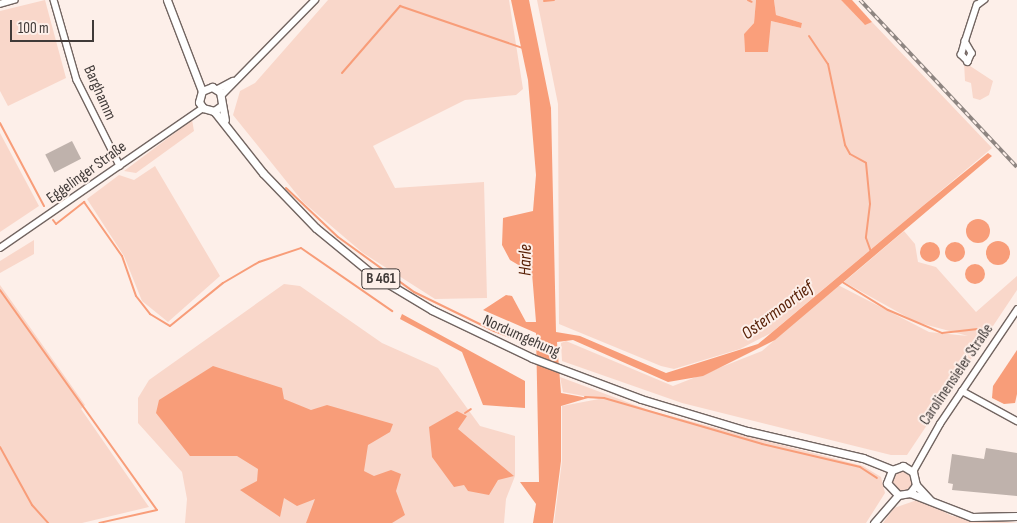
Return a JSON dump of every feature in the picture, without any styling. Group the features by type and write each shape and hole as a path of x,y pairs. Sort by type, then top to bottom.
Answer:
{"main road":[{"path":"167,0 205,89 199,102 204,108"},
{"path":"205,89 220,92 218,108"},
{"name":"Nordumgehung","path":"204,108 218,108 226,122 290,203 366,269 432,310 532,358 565,371 675,410 872,462 890,473"},
{"path":"884,509 890,490 890,473 907,467 913,472 916,485 932,502"},
{"path":"910,493 916,485"},
{"path":"890,490 898,495"},
{"path":"874,523 884,509 898,495 910,493 972,517 1017,516"}],"street":[{"path":"0,4 14,0"},
{"name":"Barghamm","path":"54,0 77,80 120,166"},
{"path":"220,92 235,81 315,0"},
{"path":"965,41 977,5 984,0"},
{"name":"Eggelinger Straße","path":"189,116 199,102"},
{"name":"Eggelinger Straße","path":"0,248 189,116 204,108"},
{"name":"Carolinensieler Straße","path":"913,472 919,456 1017,310"},
{"path":"962,391 1017,421"},
{"name":"Carolinensieler Straße","path":"907,467 919,456"}],"shaded area":[{"path":"45,0 66,78 8,106 0,91 0,11"},
{"path":"328,0 509,0 523,89 516,95 465,100 373,146 395,188 484,182 487,298 435,299 363,253 303,202 233,115 240,91 255,83"},
{"path":"537,0 756,0 754,23 744,34 745,52 771,21 801,28 802,23 776,15 774,0 841,0 864,24 872,22 992,148 771,333 740,349 674,369 661,366 559,324 558,104"},
{"path":"756,0 774,0 776,15 802,23 801,28 771,21 768,52 745,52 744,34 754,23"},
{"path":"841,0 852,0 872,22 865,25"},
{"path":"964,62 993,81 989,95 980,100 973,98 971,83 965,81"},
{"path":"192,120 194,131 136,173 124,171"},
{"path":"0,133 39,206 0,232"},
{"path":"155,166 220,276 168,322 142,301 124,256 87,199 119,175 134,180"},
{"path":"904,231 915,244 918,262 936,267 976,312 1017,276 1017,290 907,455 891,455 682,403 562,361 561,343 566,341 673,386 762,351 838,285 929,332 968,336 916,322 844,282"},
{"path":"34,240 34,254 0,273 0,261"},
{"path":"284,284 300,286 382,343 438,368 480,426 515,436 515,476 506,499 504,523 185,523 187,499 182,472 138,423 138,398 149,380"},
{"path":"0,285 85,405 81,409 149,507 82,523 0,523"},
{"path":"560,377 651,411 863,466 881,477 885,493 866,523 554,523 562,461 562,406 599,399 563,392"},
{"path":"898,471 906,471 912,477 912,485 906,491 898,491 892,485 892,477"},
{"path":"920,499 952,516 1017,523 883,523 894,508"}],"water":[{"name":"Harle","path":"511,0 529,0 551,108 556,332 580,336 666,373 758,344 988,153 992,156 775,340 703,376 668,382 573,340 557,342 561,393 588,398 561,406 561,461 553,523 533,523 536,504 520,482 539,482 536,333 483,310 506,295 512,296 526,322 536,322 532,273 510,260 502,245 503,218 533,211 536,175 528,80"},
{"path":"978,219 987,222 990,231 987,240 978,243 969,240 966,231 969,222"},
{"path":"998,241 1006,245 1010,253 1006,261 998,265 990,261 986,253 990,245"},
{"path":"930,242 937,245 940,252 937,259 930,262 923,259 920,252 923,245"},
{"path":"955,242 962,245 965,252 962,259 955,262 948,259 945,252 948,245"},
{"path":"975,264 982,267 985,274 982,281 975,284 968,281 965,274 968,267"},
{"path":"402,314 525,381 525,408 483,405 462,352 400,319"},
{"path":"1017,350 1017,394 1015,403 1004,404 992,398 993,386"},
{"path":"213,366 282,388 284,399 311,410 327,405 393,424 390,432 368,445 364,471 374,476 391,470 401,474 396,491 405,515 392,523 306,523 315,499 297,506 284,498 280,517 240,490 257,481 258,469 237,456 190,456 156,413 159,400"},
{"path":"457,411 467,416 458,429 514,476 498,480 489,495 468,491 464,485 454,487 432,457 429,427"}],"building":[{"path":"72,141 81,159 54,172 45,155"},
{"path":"986,448 1017,453 1017,496 952,490 953,484 948,483 952,454 984,459"}],"waterway":[{"path":"544,1 554,0"},
{"path":"748,0 752,2"},
{"path":"342,73 400,6 523,48"},
{"path":"809,36 828,64 845,145 850,154 866,163 870,204 866,238 871,252"},
{"path":"0,123 44,206"},
{"path":"286,188 338,237 414,292 494,331 538,347"},
{"path":"53,220 56,224 84,202 122,256 136,296 150,314 170,326 223,283 259,262 301,248 392,311"},
{"path":"839,280 888,310 942,333 987,328"},
{"path":"0,290 157,510 99,523"},
{"path":"585,397 604,398 762,444 860,467 877,478"},
{"path":"465,413 471,409"},
{"path":"0,447 32,505 48,523"}],"railway":[{"path":"860,0 1017,167"}],"water label":[{"name":"Ostermoortief","path":"778,311"}]}
